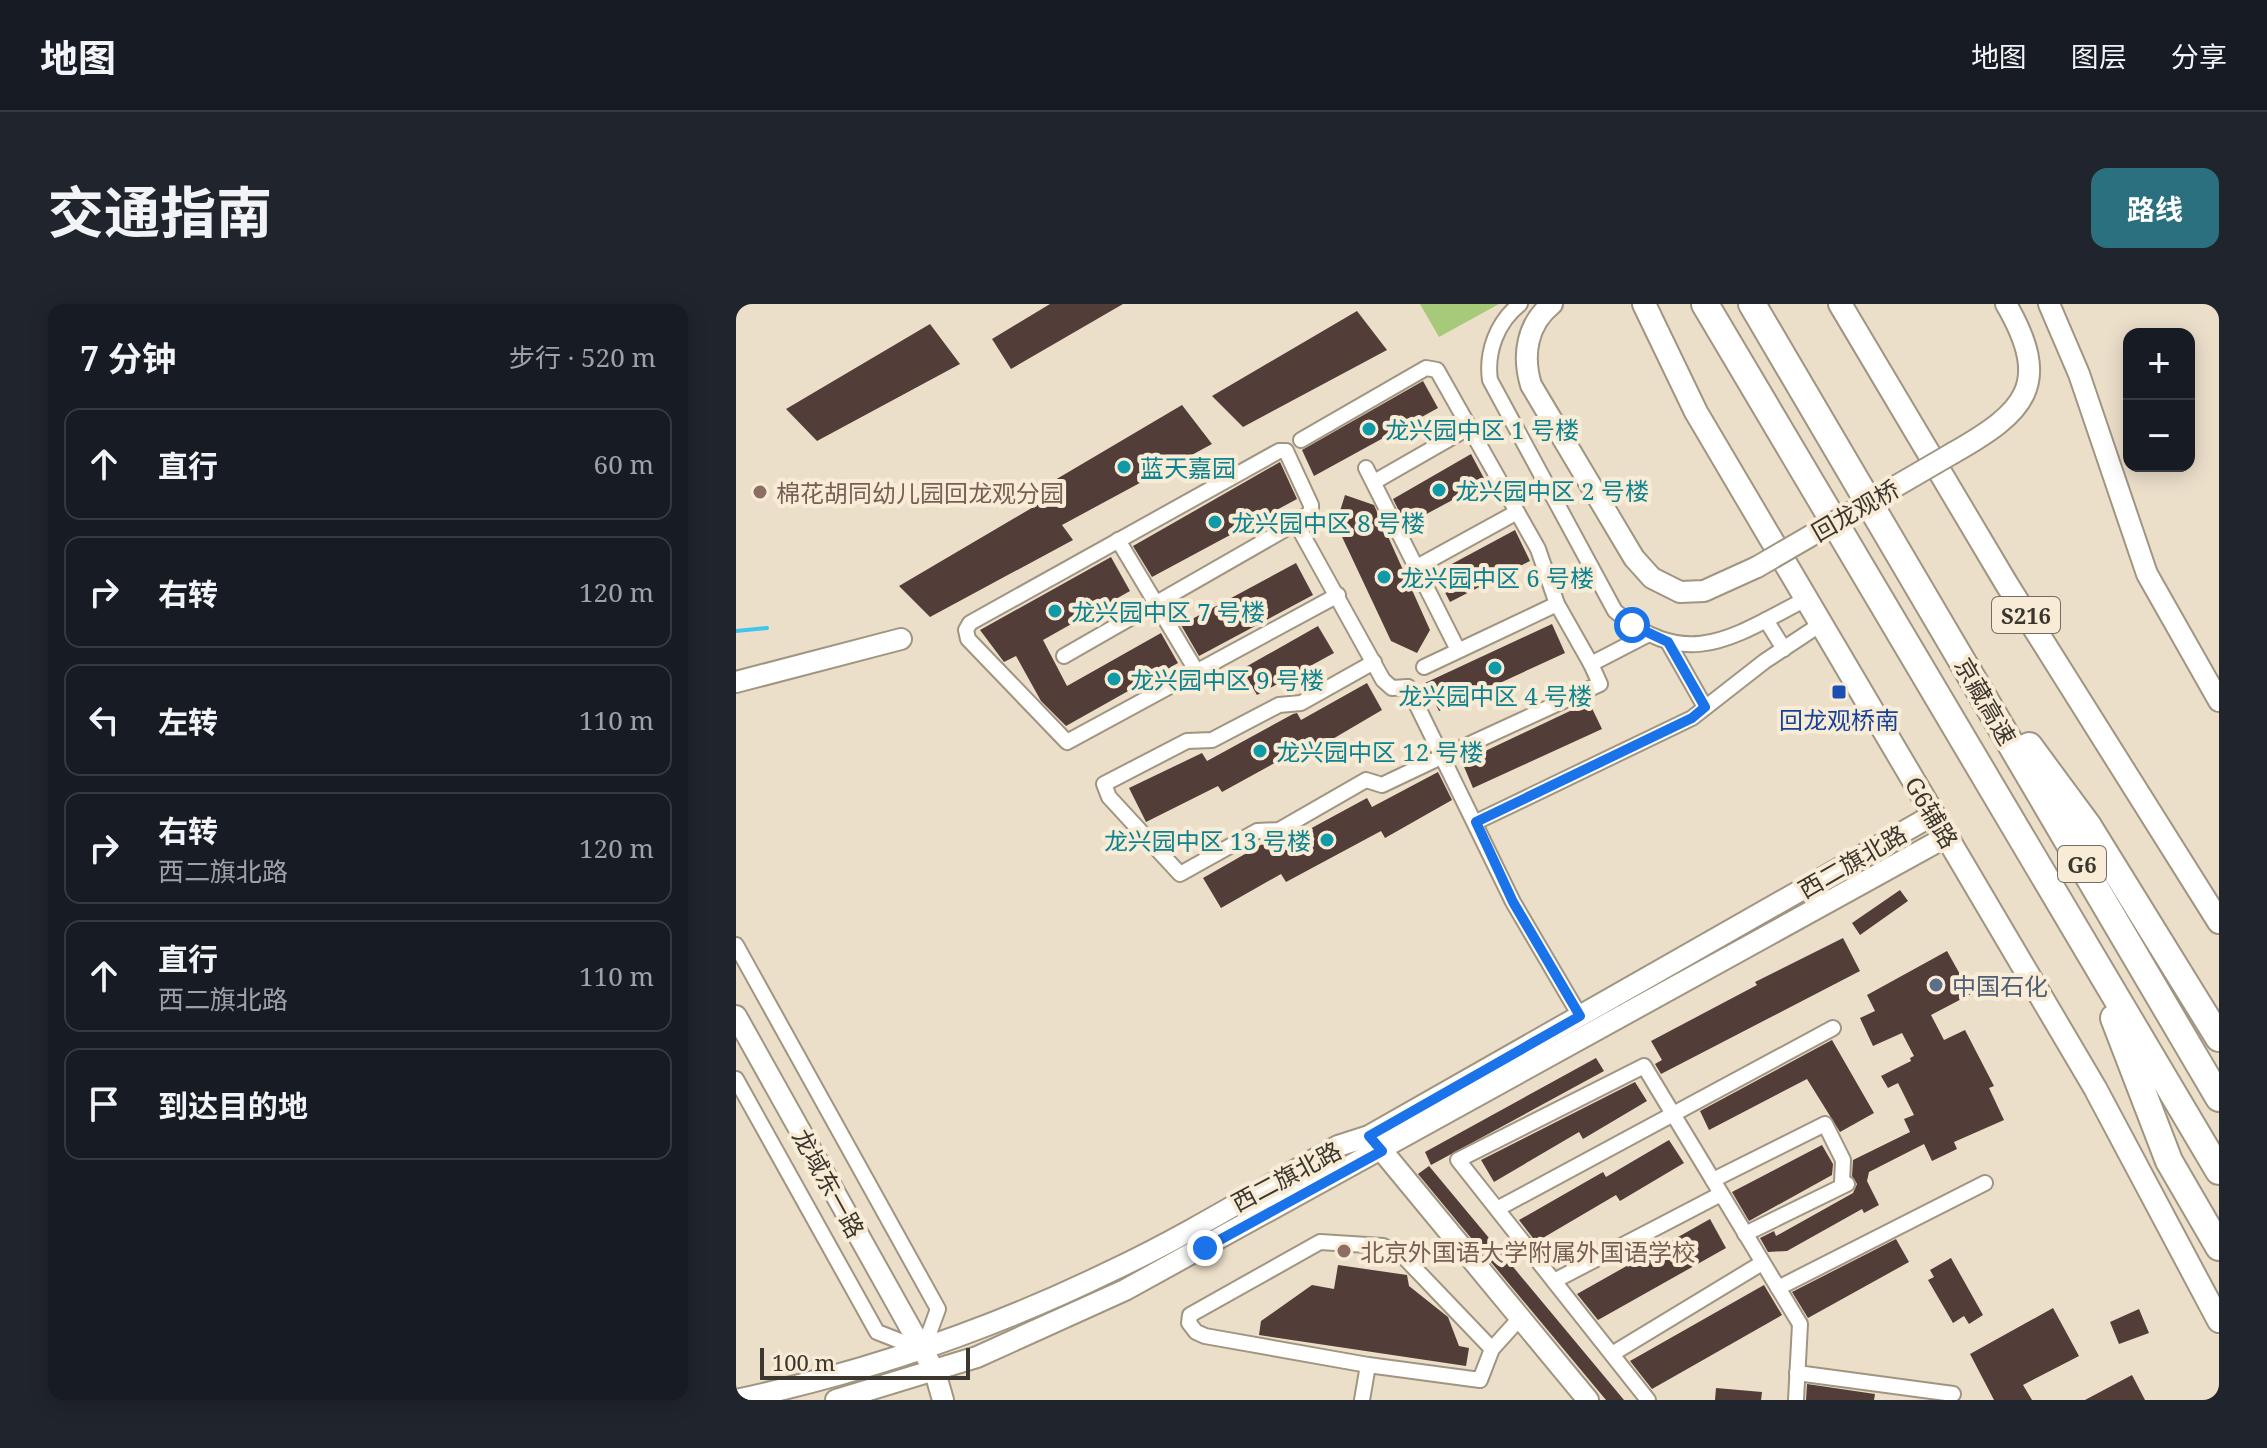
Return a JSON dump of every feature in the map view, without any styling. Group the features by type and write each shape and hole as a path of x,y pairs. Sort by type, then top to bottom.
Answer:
{"highway":[{"name":"京藏高速","path":"1705,304 1910,649"},
{"name":"京藏高速","path":"1752,304 2219,1098"},
{"name":"京藏高速","path":"1771,415 2219,1171"},
{"path":"1944,630 2088,826 2219,1038"},
{"path":"2089,952 2169,1161 2219,1247"}],"main road":[{"path":"1552,304 1536,323 1528,342 1526,361 1531,385 1639,565 1659,584 1692,592 1716,588 1755,562"},
{"path":"1570,304 1545,332 1540,350 1542,376 1642,551 1662,572 1693,581 1717,577 1755,562"},
{"name":"S216","path":"1840,304 2006,583 2219,922"},
{"path":"1951,449 1996,415 2014,385 2015,353 1994,304"},
{"path":"1951,449 2007,419 2026,390 2029,369 2026,346 2006,304"},
{"path":"2049,304 2079,374 2147,574 2219,701"},
{"name":"G6辅路","path":"1644,305 1696,412 2095,1088 2219,1321"},
{"name":"回龙观桥","path":"1755,562 1951,449"},
{"path":"736,682 901,639"},
{"name":"西二旗北路","path":"736,1400 828,1380 923,1350 1112,1271 1338,1146 1376,1144 1580,1016 1933,815"},
{"name":"西二旗北路","path":"836,1400 935,1372 1037,1332 1125,1290 1376,1144 1946,837"},
{"name":"龙域东一路","path":"736,1016 935,1372 943,1400"},
{"path":"1376,1144 1588,1400"}],"street":[{"path":"1520,304 1504,321 1492,344 1490,380 1615,611 1647,635 1687,644 1729,639 1806,599"},
{"path":"1301,440 1426,368 1437,370 1538,549 1557,604 1600,684 1459,749"},
{"path":"1374,482 1470,427"},
{"path":"1064,656 1311,512 1311,505 1286,451 1279,451 970,623 966,630 968,639 1067,742 1338,595"},
{"path":"1366,468 1458,650"},
{"path":"1417,567 1517,512"},
{"path":"1296,523 1374,662 1392,688 1408,687 1513,902 1580,1016"},
{"path":"1118,540 1197,672"},
{"path":"1424,667 1557,604"},
{"path":"1766,620 1784,649"},
{"path":"1476,822 1692,718 1821,624"},
{"path":"1591,664 1647,635"},
{"path":"1668,642 1705,707"},
{"path":"1374,662 1301,703 1279,705 1212,740 1187,741 1104,784 1109,797 1180,874 1257,831 1279,830 1366,780 1382,785 1441,757"},
{"path":"736,945 938,1309 923,1350 877,1332 736,1079"},
{"path":"1497,1209 1833,1028"},
{"path":"1648,1400 1458,1160 1644,1066 1800,1324 1796,1400"},
{"path":"1713,1180 1825,1124 1843,1160 1844,1183 1745,1234"},
{"path":"1778,1288 1985,1183"},
{"path":"1554,1281 1721,1194"},
{"path":"1492,1349 1404,1257 1383,1246 1320,1242 1190,1315 1189,1323 1205,1336 1368,1365 1480,1380 1492,1349 1520,1318"},
{"path":"1612,1354 1762,1263"},
{"path":"1362,1400 1368,1365"},
{"path":"1797,1373 1953,1394"}],"green space":[{"path":"1420,304 1499,304 1439,337"}],"building":[{"path":"1050,304 1123,304 1011,369 992,339"},
{"name":"蓝天嘉园","path":"1357,311 1387,350 1243,427 1212,396"},
{"path":"930,324 960,364 817,441 786,409"},
{"name":"龙兴园中区 1 号楼","path":"1423,381 1438,408 1314,476 1302,450"},
{"path":"1182,405 1212,444 1062,525 1073,540 930,617 899,586 1047,499 1038,490"},
{"name":"龙兴园中区 2 号楼","path":"1471,454 1486,482 1406,525 1393,499"},
{"name":"龙兴园中区 8 号楼","path":"1280,462 1297,499 1152,577 1133,546"},
{"name":"龙兴园中区 6 号楼","path":"1345,495 1374,505 1430,630 1417,653 1391,641 1336,524"},
{"path":"1515,530 1530,561 1450,602 1435,573"},
{"path":"1111,557 1130,591 1043,640 1067,686 1161,633 1178,663 1066,726 1041,701 1016,656 1004,662 980,630"},
{"path":"1296,563 1313,595 1199,656 1181,625"},
{"name":"龙兴园中区 4 号楼","path":"1552,624 1565,653 1439,711 1425,683"},
{"path":"1318,626 1334,653 1257,695 1242,669"},
{"name":"龙兴园中区 12 号楼","path":"1367,683 1382,710 1314,750 1311,743 1222,792 1218,786 1146,822 1129,788 1202,753 1207,761 1293,714 1297,713 1301,720"},
{"path":"1589,702 1602,729 1473,788 1462,762"},
{"name":"龙兴园中区 13 号楼","path":"1438,772 1452,800 1385,838 1381,831 1286,882 1281,874 1221,908 1203,878 1266,842 1271,850 1367,798 1372,807"},
{"path":"1900,890 1908,901 1860,935 1852,923"},
{"path":"1843,938 1860,971 1661,1074 1655,1064 1662,1060 1651,1041 1757,985 1755,982"},
{"path":"1947,951 1971,994 1931,1015 1944,1040 1965,1030 1994,1086 1989,1088 2004,1120 1954,1142 1957,1149 1932,1161 1924,1144 1869,1172 1867,1181 1879,1205 1864,1213 1862,1209 1787,1251 1768,1252 1760,1238 1774,1231 1776,1236 1853,1193 1857,1184 1852,1176 1853,1160 1910,1132 1904,1119 1914,1115 1898,1083 1888,1088 1881,1076 1911,1061 1910,1058 1914,1056 1902,1033 1873,1046 1860,1018 1875,1011 1867,995"},
{"path":"1832,1040 1874,1113 1840,1132 1807,1079 1709,1130 1700,1111"},
{"path":"1596,1058 1604,1071 1431,1165 1425,1152"},
{"path":"1635,1082 1647,1101 1583,1139 1579,1132 1494,1182 1481,1160"},
{"path":"1669,1140 1684,1163 1620,1201 1616,1195 1536,1242 1519,1220 1603,1172 1606,1177"},
{"path":"1822,1145 1833,1164 1832,1175 1749,1221 1732,1192"},
{"path":"1429,1166 1624,1400 1606,1400 1500,1273 1418,1174"},
{"path":"1710,1219 1726,1248 1598,1320 1577,1294"},
{"path":"1896,1239 1909,1262 1808,1318 1792,1292"},
{"path":"1951,1258 1983,1315 1969,1324 1964,1316 1953,1323 1928,1280 1934,1277 1930,1270"},
{"path":"1338,1265 1407,1275 1409,1286 1448,1317 1459,1346 1469,1348 1466,1366 1259,1335 1261,1321 1312,1285 1334,1289"},
{"path":"1764,1285 1782,1315 1652,1389 1630,1361"},
{"path":"2053,1308 2079,1356 2023,1385 2032,1400 1994,1400 1970,1354"},
{"path":"2139,1309 2149,1333 2119,1344 2110,1322"},
{"path":"2132,1375 2145,1400 2085,1400"},
{"path":"1807,1384 1875,1394 1874,1400 1806,1400"},
{"path":"1716,1388 1762,1392 1761,1400 1715,1400"}],"waterway":[{"path":"736,631 767,628"}],"place":[{"name":"龙兴园中区 1 号楼","path":"1369,429"},
{"name":"蓝天嘉园","path":"1124,467"},
{"name":"龙兴园中区 2 号楼","path":"1439,490"},
{"name":"棉花胡同幼儿园回龙观分园","path":"760,492"},
{"name":"龙兴园中区 8 号楼","path":"1215,522"},
{"name":"龙兴园中区 6 号楼","path":"1384,577"},
{"name":"龙兴园中区 7 号楼","path":"1055,611"},
{"name":"龙兴园中区 4 号楼","path":"1495,668"},
{"name":"龙兴园中区 9 号楼","path":"1114,679"},
{"name":"回龙观桥南","path":"1839,692"},
{"name":"龙兴园中区 12 号楼","path":"1260,751"},
{"name":"龙兴园中区 13 号楼","path":"1327,840"},
{"name":"中国石化","path":"1936,985"},
{"name":"北京外国语大学附属外国语学校","path":"1344,1251"}],"route":[{"path":"1205,1248 1382,1151 1369,1136 1580,1016 1513,902 1476,822 1692,718 1705,707 1668,642 1647,635 1632,625"}]}
